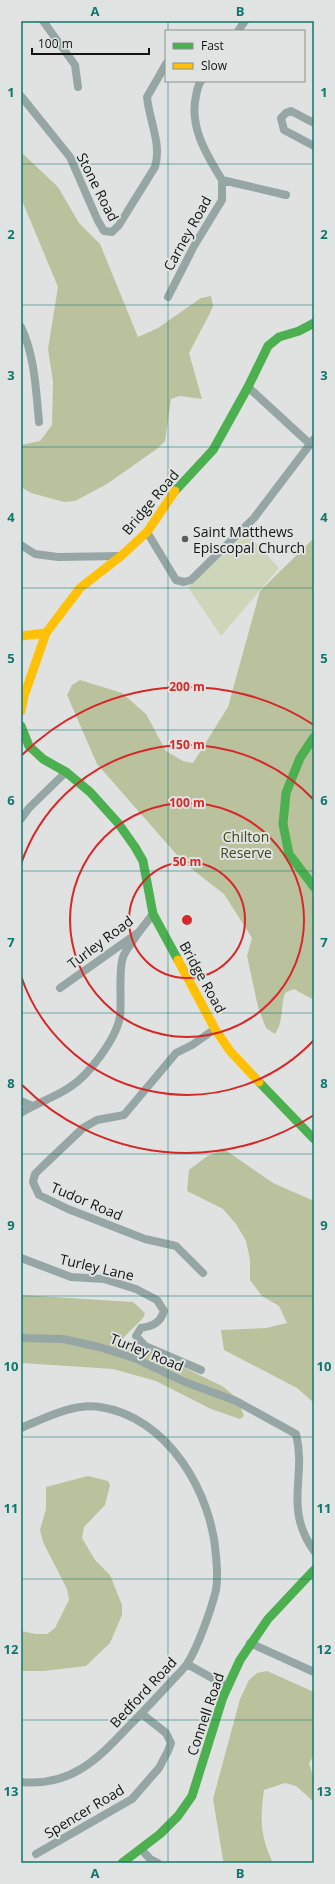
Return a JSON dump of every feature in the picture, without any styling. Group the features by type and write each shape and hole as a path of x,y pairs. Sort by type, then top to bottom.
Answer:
{"main road":[{"name":"Bridge Road","path":"21,712 24,696 46,634 80,588 121,556 147,532 174,492 214,450 268,346 279,337 299,331 314,323"},
{"path":"21,636 46,634"},
{"name":"Bridge Road","path":"21,726 29,746 44,759 66,772 90,792 118,823 143,861 152,914 215,1029 230,1051 289,1115 314,1139"},
{"path":"314,737 300,758 286,793 283,824 289,854 314,887"},
{"name":"Connell Road","path":"122,1863 142,1850 176,1818 192,1795 232,1675 250,1643 266,1621 287,1596 314,1570"}],"street":[{"path":"43,21 75,65 78,87"},
{"path":"239,30 246,21"},
{"name":"Stone Road","path":"21,96 70,157 98,221 104,231 112,232 119,225 156,167 158,156 157,147 147,97 165,66"},
{"path":"201,82 194,103 195,124 203,146 222,180 286,195"},
{"path":"314,123 291,111 286,112 281,118 284,130 314,146"},
{"name":"Carney Road","path":"168,297 194,246 222,200 222,180"},
{"path":"21,327 26,337 33,367 39,422"},
{"path":"147,532 176,580 184,582 191,580 254,518 312,441 248,387"},
{"path":"21,545 35,554 58,557 121,556"},
{"path":"21,819 29,808 66,772"},
{"name":"Turley Road","path":"60,988 139,932 152,914"},
{"path":"21,1113 71,1087 85,1074 114,1035 120,1018 123,957 139,932"},
{"name":"Tudor Road","path":"203,1273 176,1246 145,1240 68,1209 39,1195 33,1182 35,1174 83,1128 97,1120 124,1115 176,1053 192,1045 215,1029"},
{"path":"21,1101 32,1106"},
{"name":"Turley Lane","path":"21,1258 71,1277 104,1279 136,1288 157,1300 164,1311 162,1320 151,1326 141,1328 136,1336 145,1346 201,1370"},
{"name":"Turley Road","path":"21,1338 63,1339 99,1347 134,1358 185,1382 236,1401 296,1434 299,1453 296,1500 304,1535 314,1551"},
{"name":"Bedford Road","path":"21,1428 77,1407 100,1407 115,1411 136,1420 157,1434 188,1469 199,1489 209,1512 215,1538 217,1563 216,1589 207,1616 187,1664 142,1714 88,1766 67,1776 51,1781 37,1783 21,1782"},
{"path":"250,1643 314,1672"},
{"path":"187,1664 228,1687"},
{"name":"Spencer Road","path":"36,1854 132,1799 159,1768 171,1743 166,1733 142,1714"},
{"path":"142,1850 150,1859 158,1863"}],"green space":[{"path":"21,152 58,187 79,223 100,244 138,337 158,328 201,298 211,296 213,306 189,353 202,399 180,396 171,399 165,441 158,448 107,484 75,501 64,502 31,493 21,487 21,445 40,441 52,425 53,382 48,349 58,287 21,198"},
{"path":"247,533 279,568 221,636 188,587"},
{"name":"Chilton Reserve","path":"314,538 314,1000 294,989 285,993 280,1024 275,1034 266,1028 258,1007 247,956 252,938 224,894 184,863 97,764 67,695 72,685 80,680 122,693 146,714 166,751 183,761 193,763 228,707 260,591"},
{"path":"224,1149 273,1183 314,1201 314,1403 297,1388 224,1350 221,1330 266,1328 287,1323 279,1306 262,1296 250,1280 250,1260 246,1241 236,1224 223,1209 187,1191 189,1170 206,1157"},
{"path":"21,1295 133,1302 145,1313 143,1318 123,1338 222,1386 237,1398 244,1416 240,1419 211,1409 156,1381 113,1369 21,1363"},
{"path":"88,1476 108,1481 110,1485 105,1505 84,1527 82,1538 95,1560 110,1575 122,1605 122,1615 110,1643 86,1666 44,1671 21,1671 21,1631 36,1634 47,1634 55,1628 69,1600 67,1589 43,1542 40,1530 46,1509 46,1487"},
{"path":"267,1671 314,1692 314,1755 309,1763 314,1780 314,1802 296,1786 285,1783 264,1790 262,1810 263,1836 273,1863 225,1863 223,1860 213,1799 240,1699 249,1680 257,1673"}],"traffic: fast":[{"path":"175,491 213,450 248,387 268,346 279,337 299,331 314,323"},
{"path":"21,726 29,746 43,759 66,772 90,792 118,823 135,847 143,861 153,914 178,960"},
{"path":"314,737 300,758 286,793 283,824 289,854 314,887"},
{"path":"259,1082 314,1139"},
{"path":"122,1863 160,1834 178,1816 192,1796 223,1697 240,1660 268,1619 314,1570"}],"traffic: slow":[{"path":"21,711 24,696 46,633 80,588 121,556 147,532 175,491"},
{"path":"21,636 46,633"},
{"path":"178,960 215,1029 230,1051 259,1082"}],"place":[{"name":"Saint Matthews Episcopal Church","path":"185,539"}]}
